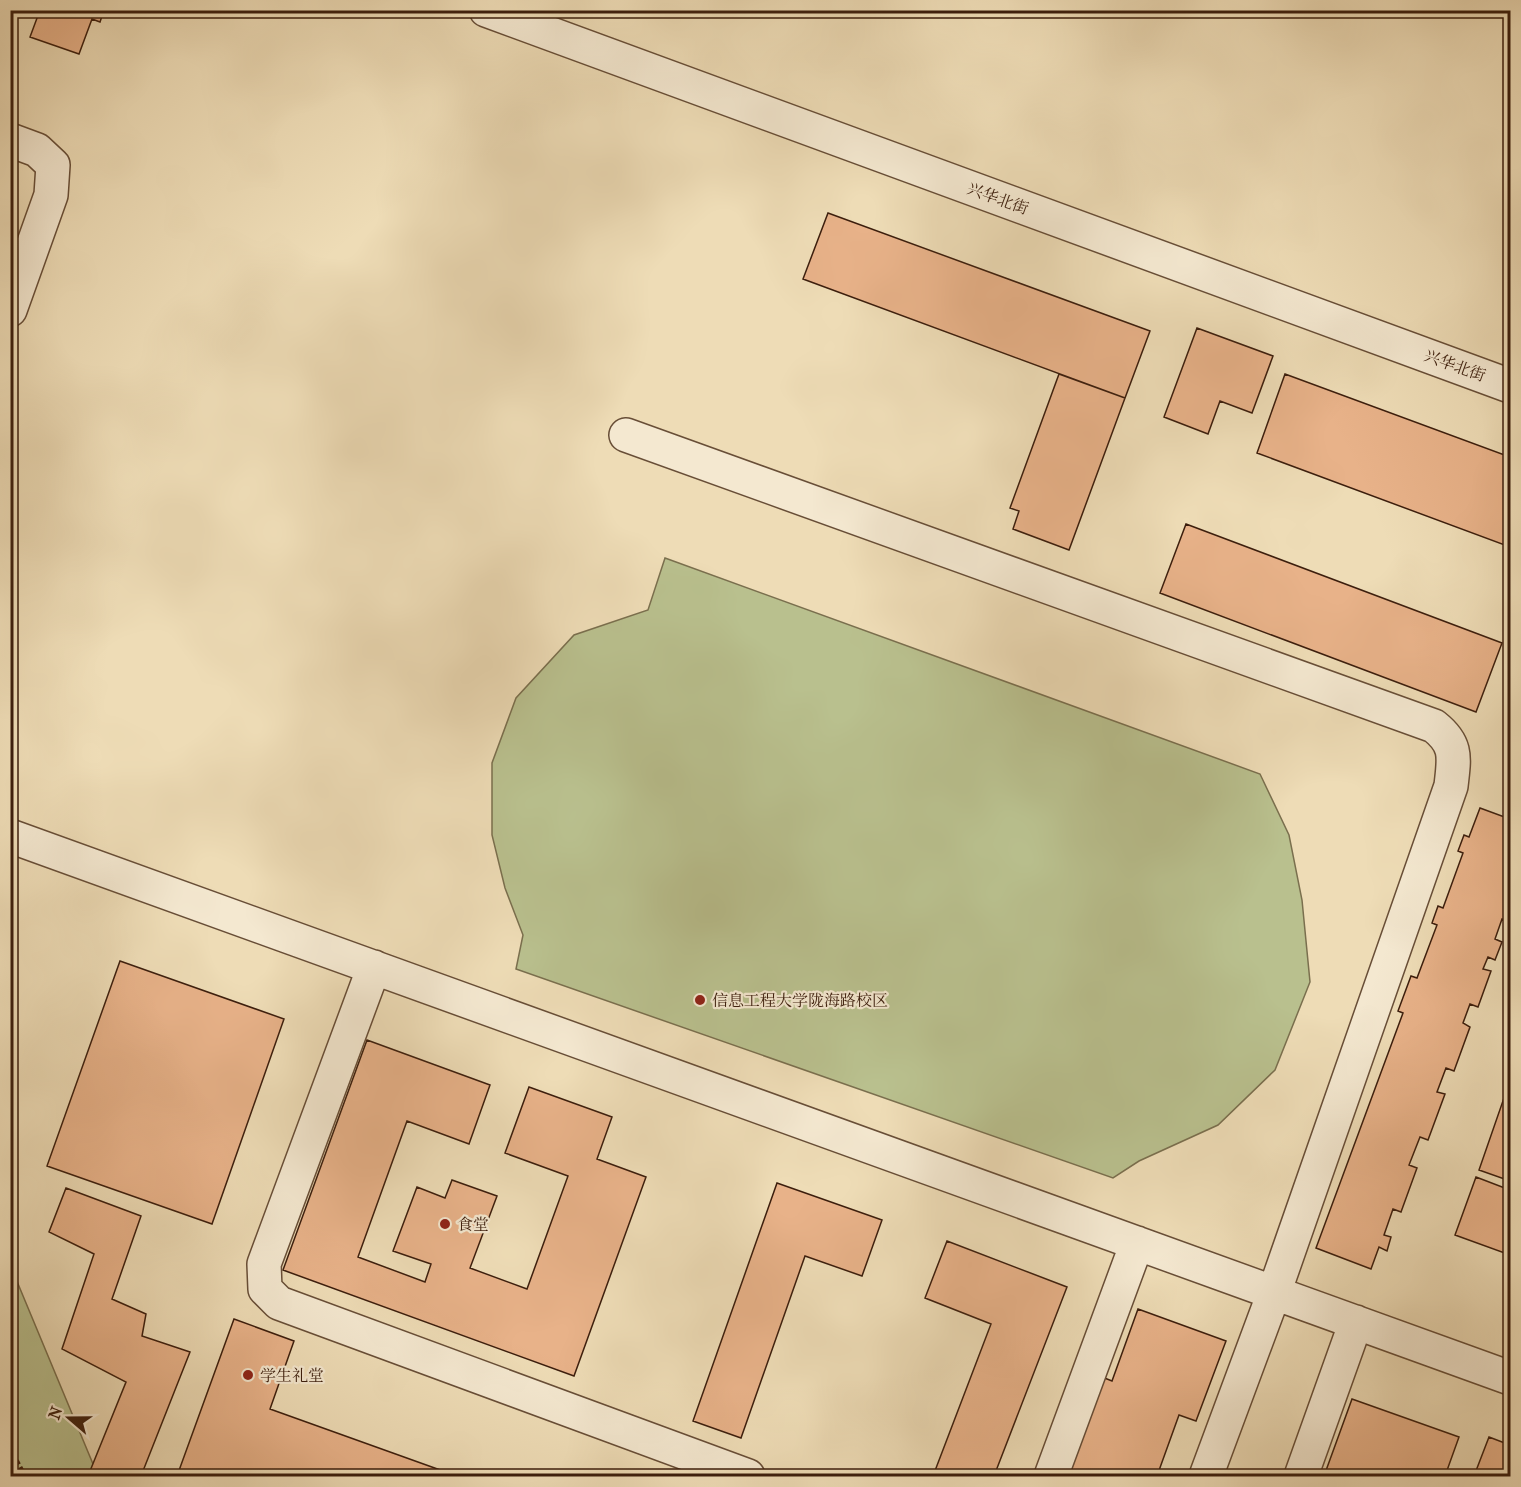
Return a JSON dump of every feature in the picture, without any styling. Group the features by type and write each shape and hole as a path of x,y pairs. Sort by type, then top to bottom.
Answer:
{"street":[{"name":"兴华北街","path":"486,10 1510,386"},
{"path":"10,140 37,150 53,165 51,195 10,310"},
{"path":"626,435 1434,726 1445,735 1455,754 1451,786 1274,1293 1206,1476"},
{"path":"10,836 1510,1378"},
{"path":"374,967 264,1264 265,1289 279,1303 671,1463 748,1476"},
{"path":"1051,1476 1137,1243"},
{"path":"1301,1476 1356,1322"}],"path":[{"path":"10,1447 25,1476"}],"green space":[{"path":"665,558 1260,774 1289,835 1302,900 1310,982 1275,1070 1218,1125 1139,1161 1113,1178 516,969 523,935 505,888 492,835 492,763 516,698 574,635 648,610"},
{"path":"11,1267 98,1476 11,1476"}],"building":[{"path":"40,10 104,10 100,22 92,19 79,54 30,37"},
{"path":"828,213 1150,331 1125,398 803,279"},
{"path":"1197,328 1273,356 1252,413 1220,401 1208,434 1164,417"},
{"path":"1059,374 1125,398 1069,550 1013,529 1019,511 1010,508"},
{"path":"1285,374 1510,457 1510,547 1257,453"},
{"path":"1186,524 1502,643 1476,712 1160,593"},
{"path":"1480,808 1510,819 1510,922 1502,919 1495,939 1502,942 1495,960 1488,957 1483,969 1491,971 1478,1007 1470,1004 1463,1023 1470,1027 1454,1071 1446,1068 1437,1092 1445,1094 1428,1140 1420,1137 1409,1165 1417,1168 1401,1212 1393,1209 1384,1235 1391,1237 1387,1251 1379,1247 1371,1269 1316,1248 1403,1013 1398,1011 1411,976 1417,978 1437,925 1432,923 1438,906 1443,908 1463,853 1458,851 1464,835 1469,837"},
{"path":"120,961 284,1019 212,1224 47,1166"},
{"name":"食堂","path":"367,1040 490,1085 469,1144 407,1121 358,1257 425,1282 431,1264 393,1251 417,1187 445,1198 452,1180 497,1196 470,1268 527,1289 568,1176 505,1153 529,1087 612,1117 597,1159 646,1177 574,1376 283,1270"},
{"path":"1505,1095 1510,1096 1510,1181 1479,1170"},
{"path":"1476,1177 1510,1190 1510,1255 1455,1235"},
{"path":"777,1183 882,1220 862,1276 805,1256 741,1438 693,1421"},
{"path":"66,1188 141,1216 112,1299 146,1314 142,1336 190,1352 141,1476 88,1476 126,1382 62,1349 94,1254 49,1232"},
{"path":"947,1241 1067,1287 994,1476 933,1476 991,1324 925,1298"},
{"path":"1138,1309 1226,1341 1196,1421 1179,1415 1157,1476 1060,1476 1097,1375 1112,1381"},
{"name":"学生礼堂","path":"234,1319 294,1341 270,1409 457,1476 177,1476"},
{"path":"1352,1399 1459,1437 1445,1476 1324,1476"},
{"path":"1489,1437 1510,1445 1510,1476 1474,1476"}],"place":[{"name":"信息工程大学陇海路校区","path":"700,1000"},
{"name":"食堂","path":"445,1224"},
{"name":"学生礼堂","path":"248,1375"}]}
